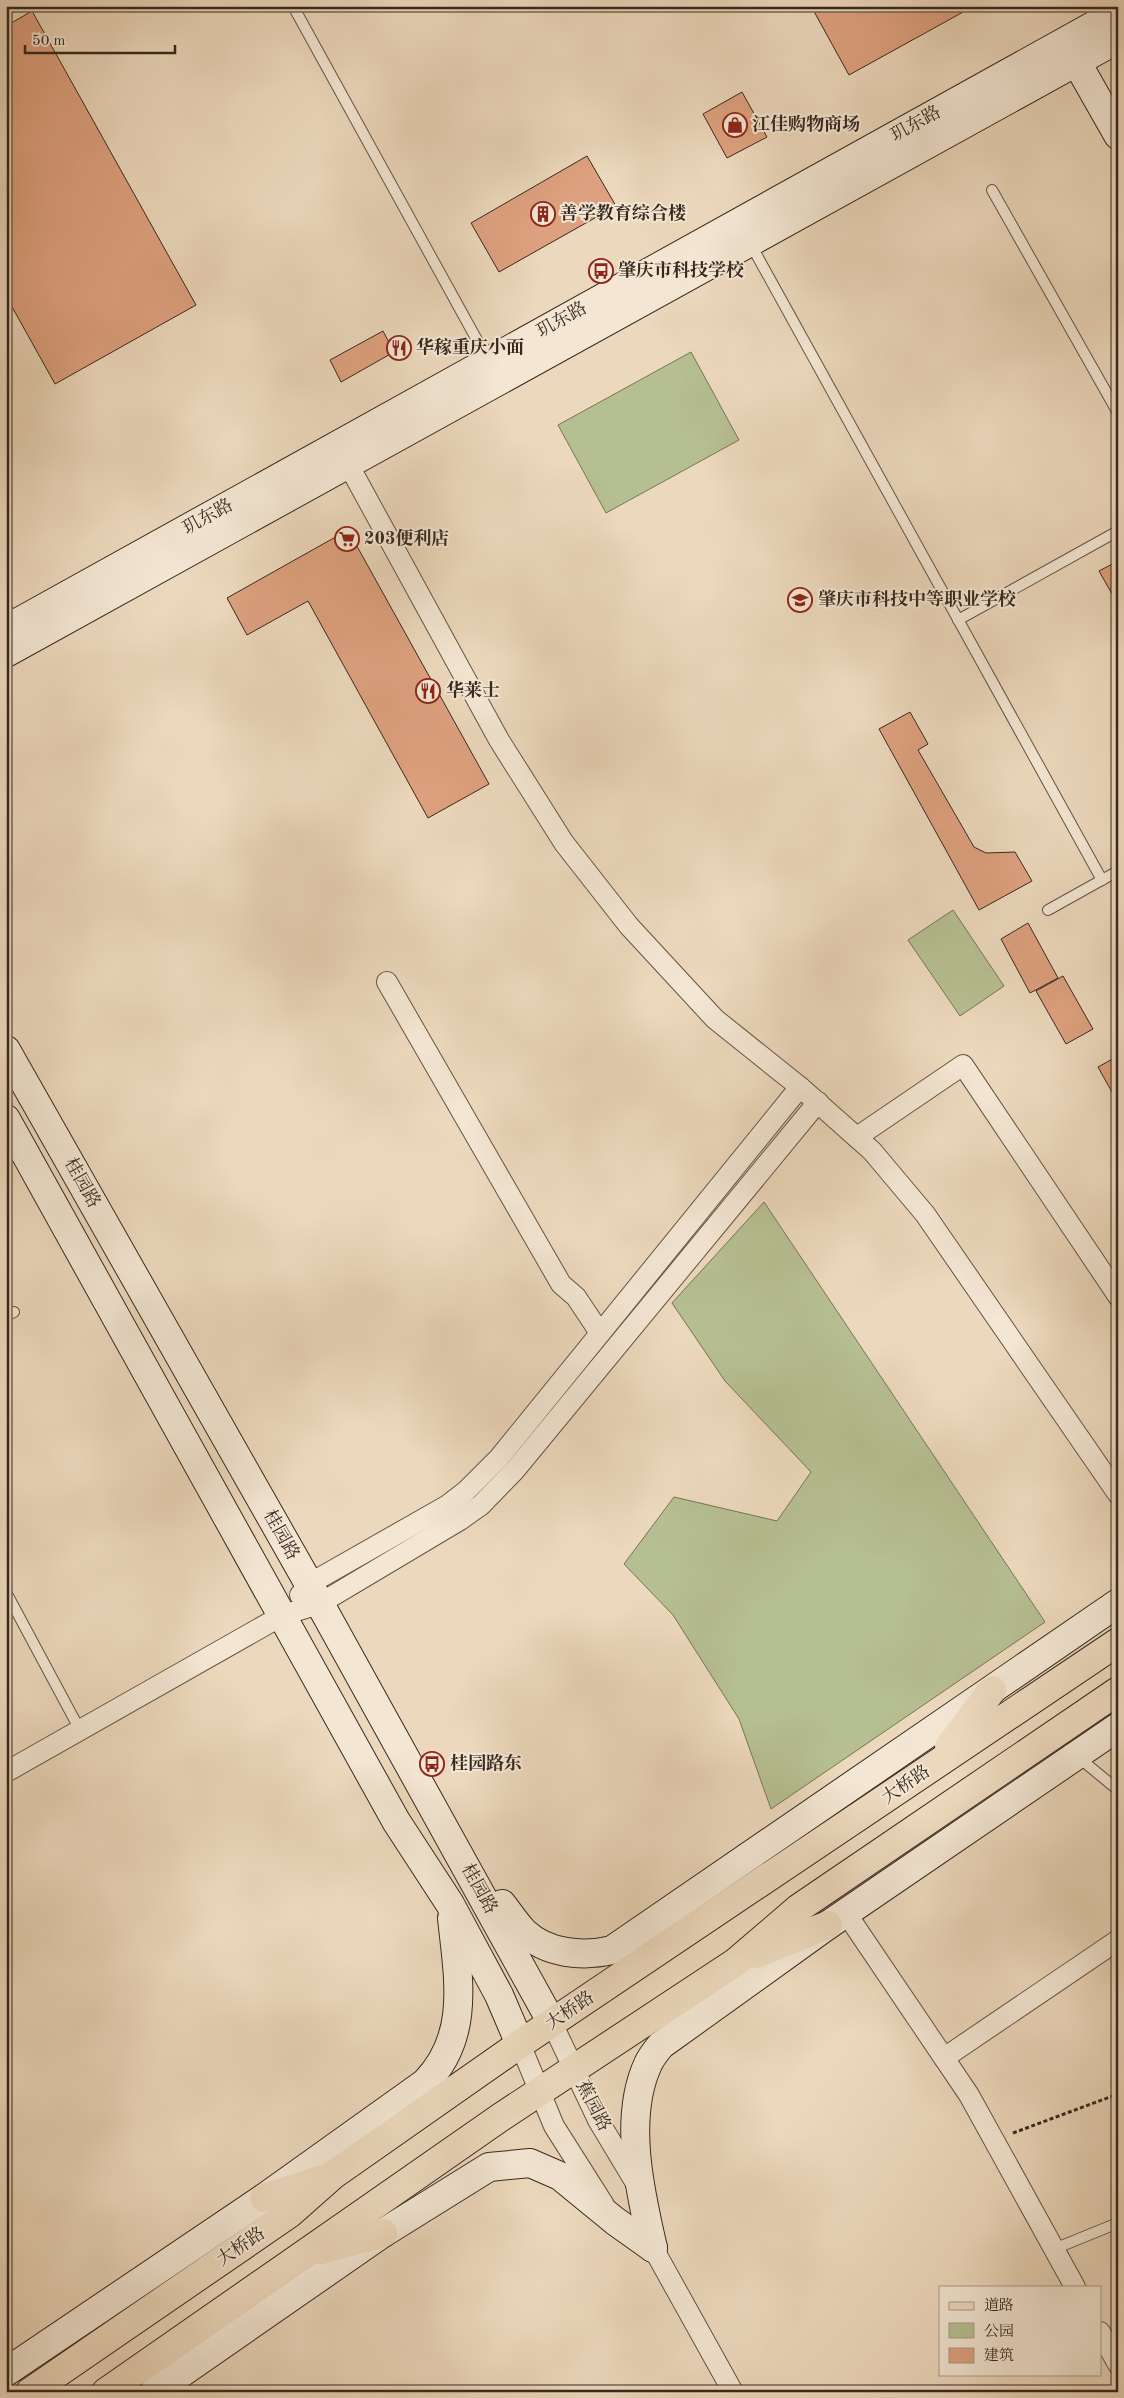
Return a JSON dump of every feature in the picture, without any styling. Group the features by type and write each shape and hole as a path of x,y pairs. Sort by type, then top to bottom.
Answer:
{"main road":[{"name":"玑东路","path":"12,631 343,454 1071,51 1113,33"},
{"name":"玑东路","path":"494,371 750,242 1071,51"},
{"path":"1071,51 1118,135"},
{"name":"桂园路","path":"6,1050 314,1594 552,2023"},
{"name":"桂园路","path":"6,1119 396,1821 450,1904 499,1995 520,2044"},
{"path":"454,1844 524,1932 537,1942 563,1951 591,1955 612,1950 1118,1603"},
{"name":"大桥路","path":"30,2392 289,2214 333,2175 520,2044 1118,1642"},
{"path":"937,1765 992,1690"},
{"path":"106,2392 539,2091 736,1962 799,1908 1118,1690"},
{"path":"653,2248 638,2186 635,2138 639,2091 648,2063 660,2045 837,1919 1118,1727"},
{"path":"6,2372 264,2198 425,2083 439,2068 455,2031 460,1995 450,1904"},
{"path":"736,1962 837,1919"},
{"path":"154,2392 384,2233 489,2167 530,2163 560,2176 615,2221 653,2248"},
{"path":"264,2198 333,2175"},
{"path":"302,2256 384,2233"},
{"path":"126,2392 149,2363"}],"street":[{"path":"343,454 499,740 564,843 630,926 715,1019 818,1102 872,1151 925,1214 1115,1483"},
{"path":"387,982 561,1284 576,1297 600,1333"},
{"path":"857,1137 963,1065 1118,1296"},
{"path":"6,1772 283,1615 466,1491 498,1458 800,1087"},
{"path":"314,1594 460,1520 500,1487 818,1102"},
{"path":"837,1919 944,2058 969,2095 1074,2286"},
{"path":"944,2058 1118,1940"},
{"name":"蕉园路","path":"552,2023 598,2120 638,2186"},
{"path":"520,2044 554,2126 615,2221"},
{"path":"653,2248 733,2392"},
{"path":"1102,2336 1118,2364"}],"lane":[{"path":"293,6 494,371"},
{"path":"992,190 1118,413"},
{"path":"750,242 1102,880"},
{"path":"958,620 1118,532"},
{"path":"1048,910 1118,871"},
{"path":"6,1592 80,1730"},
{"path":"1076,1756 1118,1790"},
{"path":"1054,2249 1118,2223"}],"path":[{"path":"994,2141 1118,2094"}],"green space":[{"path":"691,352 739,440 606,513 558,425"},
{"path":"953,910 1004,986 960,1016 908,940"},
{"path":"764,1202 1045,1622 771,1809 739,1719 673,1615 624,1564 674,1497 777,1521 811,1472 725,1381 672,1303"}],"building":[{"path":"811,6 974,6 849,75"},
{"path":"32,11 196,305 55,384 6,296 6,26"},
{"name":"江佳购物商场","path":"742,92 767,137 727,158 703,114"},
{"name":"善学教育综合楼","path":"587,156 616,206 499,272 471,223"},
{"path":"383,331 394,352 341,382 330,360"},
{"path":"348,530 489,784 428,818 308,601 247,635 227,598"},
{"path":"1118,561 1118,592 1112,594 1099,571"},
{"path":"910,712 928,744 918,750 974,847 986,853 1015,852 1032,881 979,910 879,729"},
{"path":"1028,923 1058,978 1030,993 1001,939"},
{"path":"1063,976 1093,1029 1066,1044 1036,991"},
{"path":"1118,1056 1118,1103 1098,1067"}],"place":[{"name":"江佳购物商场","path":"735,125"},
{"name":"善学教育综合楼","path":"543,214"},
{"name":"肇庆市科技学校","path":"601,271"},
{"name":"华稼重庆小面","path":"399,348"},
{"name":"203便利店","path":"347,539"},
{"name":"肇庆市科技中等职业学校","path":"800,600"},
{"name":"华莱士","path":"428,691"},
{"name":"桂园路东","path":"432,1764"}]}
